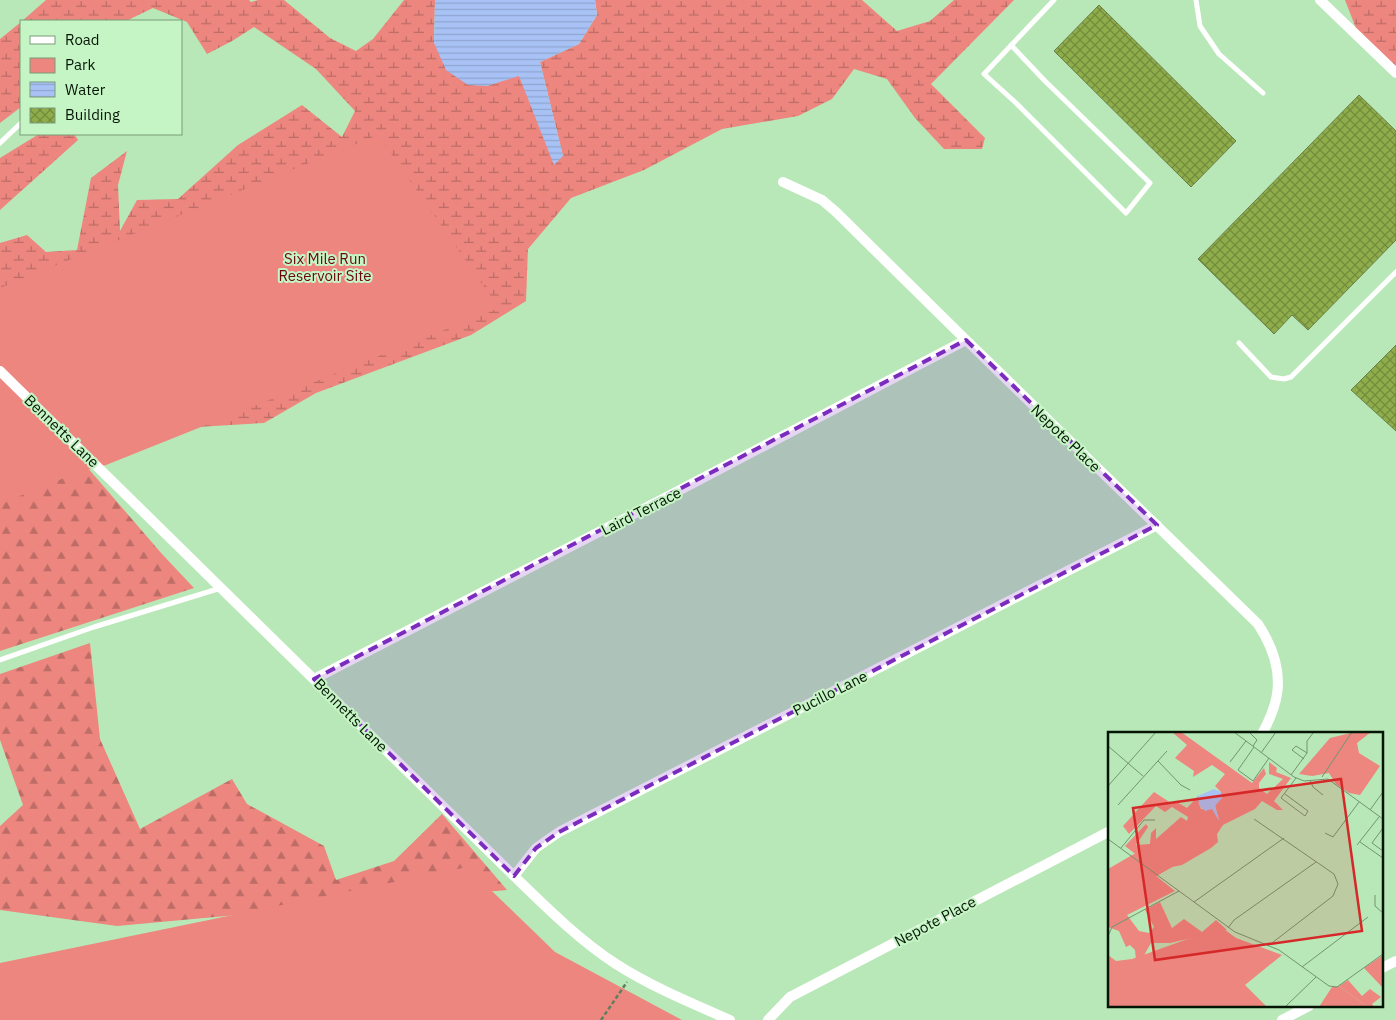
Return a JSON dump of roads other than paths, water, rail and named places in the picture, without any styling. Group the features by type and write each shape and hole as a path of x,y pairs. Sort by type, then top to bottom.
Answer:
{"street":[{"path":"1320,0 1396,73"},
{"name":"Nepote Place","path":"783,182 822,200 835,211 1258,624 1272,651 1277,669 1278,692 1272,713 1263,732"},
{"name":"Laird Terrace","path":"314,679 966,340"},
{"name":"Bennetts Lane","path":"0,371 554,914 614,963 653,986 730,1020"},
{"name":"Pucillo Lane","path":"514,876 536,848 559,832 1157,525"},
{"name":"Nepote Place","path":"768,1020 790,997 1108,832"},
{"path":"1384,967 1396,961"},
{"path":"1282,1020 1305,1008"}],"lane":[{"path":"1011,45 1045,81 1150,183 1126,212 1015,102 984,74 1011,45 1054,0"},
{"path":"1196,0 1200,26 1219,54 1263,92"},
{"path":"0,143 20,124"},
{"path":"1239,343 1271,377 1284,380 1290,377 1396,272"},
{"path":"0,660 222,588"}],"water":[{"path":"435,0 595,0 597,15 579,44 540,62 563,156 554,165 519,76 487,86 468,85 446,70 434,43"}],"park label":[{"name":"Six Mile Run Reservoir Site","path":"325,266"}]}
